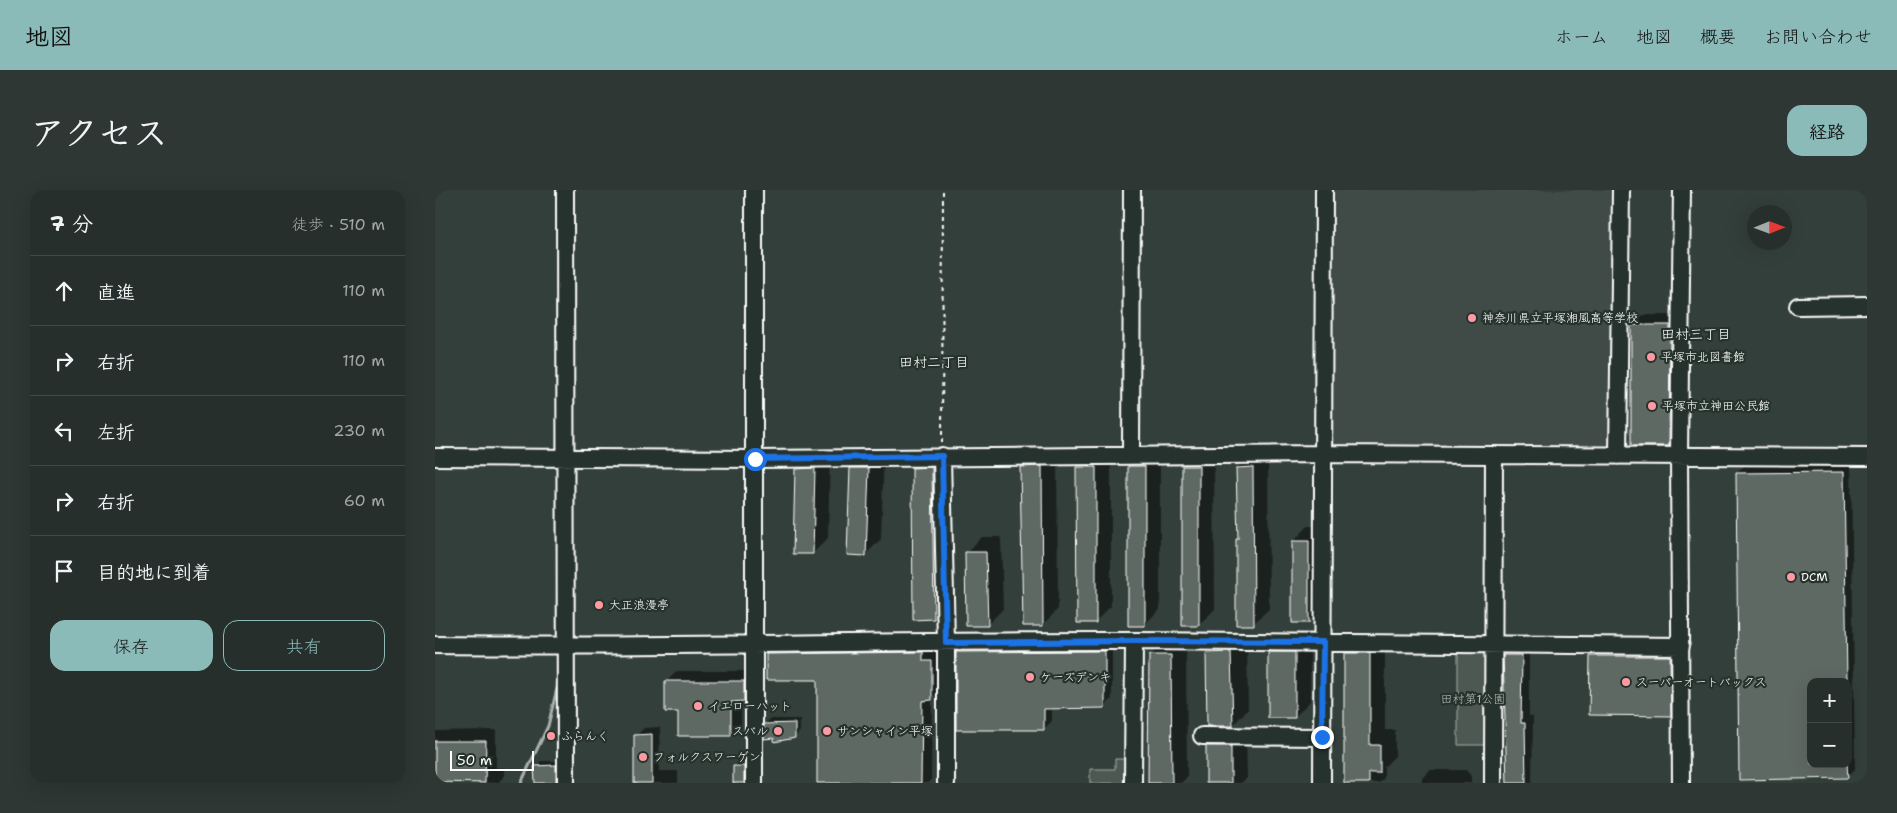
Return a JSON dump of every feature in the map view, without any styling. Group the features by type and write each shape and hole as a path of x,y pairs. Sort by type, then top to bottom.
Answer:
{"street":[{"path":"565,190 566,783"},
{"path":"754,190 754,783"},
{"path":"1131,456 1132,190"},
{"path":"1322,783 1324,190"},
{"path":"1618,456 1621,190"},
{"path":"1681,783 1679,456 1682,190"},
{"path":"1797,306 1867,305"},
{"path":"435,457 755,459 1324,454 1867,457"},
{"path":"1493,783 1494,455"},
{"path":"942,456 946,643 946,783"},
{"path":"435,645 754,645 1134,641 1323,642 1493,646 1681,646"},
{"path":"1133,783 1134,641"},
{"path":"1202,736 1322,737"}],"path":[{"path":"942,456 943,190"}],"shaded area":[{"name":"神奈川県立平塚湘風高等学校","path":"1331,190 1612,190 1613,448 1334,449 1331,445"}],"green space":[{"name":"田村第1公園","path":"1486,650 1489,745 1458,745 1458,651"},
{"path":"1115,759 1127,759 1127,783 1090,783 1090,769 1115,769"}],"building":[{"path":"1631,325 1670,325 1669,446 1631,446"},
{"path":"1042,466 1043,626 1023,626 1020,467"},
{"path":"1128,466 1145,466 1145,626 1128,626"},
{"path":"1182,466 1199,466 1199,626 1182,626"},
{"path":"932,467 934,619 913,620 912,468"},
{"path":"1076,467 1096,467 1096,623 1077,623"},
{"path":"1253,467 1254,625 1236,625 1236,539 1238,539 1236,468"},
{"path":"815,468 813,554 793,554 795,469"},
{"path":"850,468 869,468 866,556 847,555"},
{"name":"DCM","path":"1844,472 1847,678 1807,678 1807,768 1847,768 1848,778 1739,780 1736,473"},
{"path":"1292,541 1309,541 1309,623 1292,623"},
{"path":"965,552 986,552 988,626 966,626"},
{"name":"ケーズデンキ","path":"1105,651 1105,708 1044,709 1044,730 956,730 956,652"},
{"path":"923,652 923,661 932,661 932,700 922,701 921,783 817,783 817,680 766,680 766,654"},
{"path":"1231,652 1233,726 1207,726 1206,653"},
{"path":"1268,652 1295,652 1295,718 1268,718"},
{"path":"1344,653 1370,653 1370,745 1380,745 1380,773 1369,773 1369,783 1344,783"},
{"path":"1149,655 1171,655 1172,783 1148,783"},
{"path":"1503,655 1522,655 1521,723 1525,723 1526,783 1507,783"},
{"path":"1590,656 1670,656 1671,716 1589,715"},
{"name":"イエローハット","path":"665,681 744,681 744,701 731,702 731,736 678,736 678,712 665,712"},
{"name":"スバル","path":"795,723 795,738 774,742 774,738 764,739 764,724"},
{"name":"フォルクスワーゲン","path":"652,734 652,783 634,783 634,735"},
{"path":"435,741 486,741 485,783 435,782"},
{"path":"1206,746 1231,746 1231,783 1206,783"},
{"path":"556,765 556,783 535,783 534,766"},
{"path":"733,766 744,766 744,783 733,783"}],"waterway":[{"path":"521,783 548,726 558,684"}],"place":[{"name":"神奈川県立平塚湘風高等学校","path":"1472,318"},
{"name":"平塚市北図書館","path":"1651,357"},
{"name":"平塚市立神田公民館","path":"1652,406"},
{"name":"DCM","path":"1791,577"},
{"name":"大正浪漫亭","path":"599,605"},
{"name":"ケーズデンキ","path":"1030,677"},
{"name":"スーパーオートバックス","path":"1626,682"},
{"name":"イエローハット","path":"698,706"},
{"name":"スバル","path":"778,731"},
{"name":"サンシャイン平塚","path":"827,731"},
{"name":"ふらんく","path":"551,736"},
{"name":"フォルクスワーゲン","path":"643,757"}],"district":[{"name":"田村三丁目","path":"1696,334"},
{"name":"田村二丁目","path":"934,362"}],"route":[{"path":"755,459 942,456 946,643 1134,641 1323,642 1322,737"}]}
